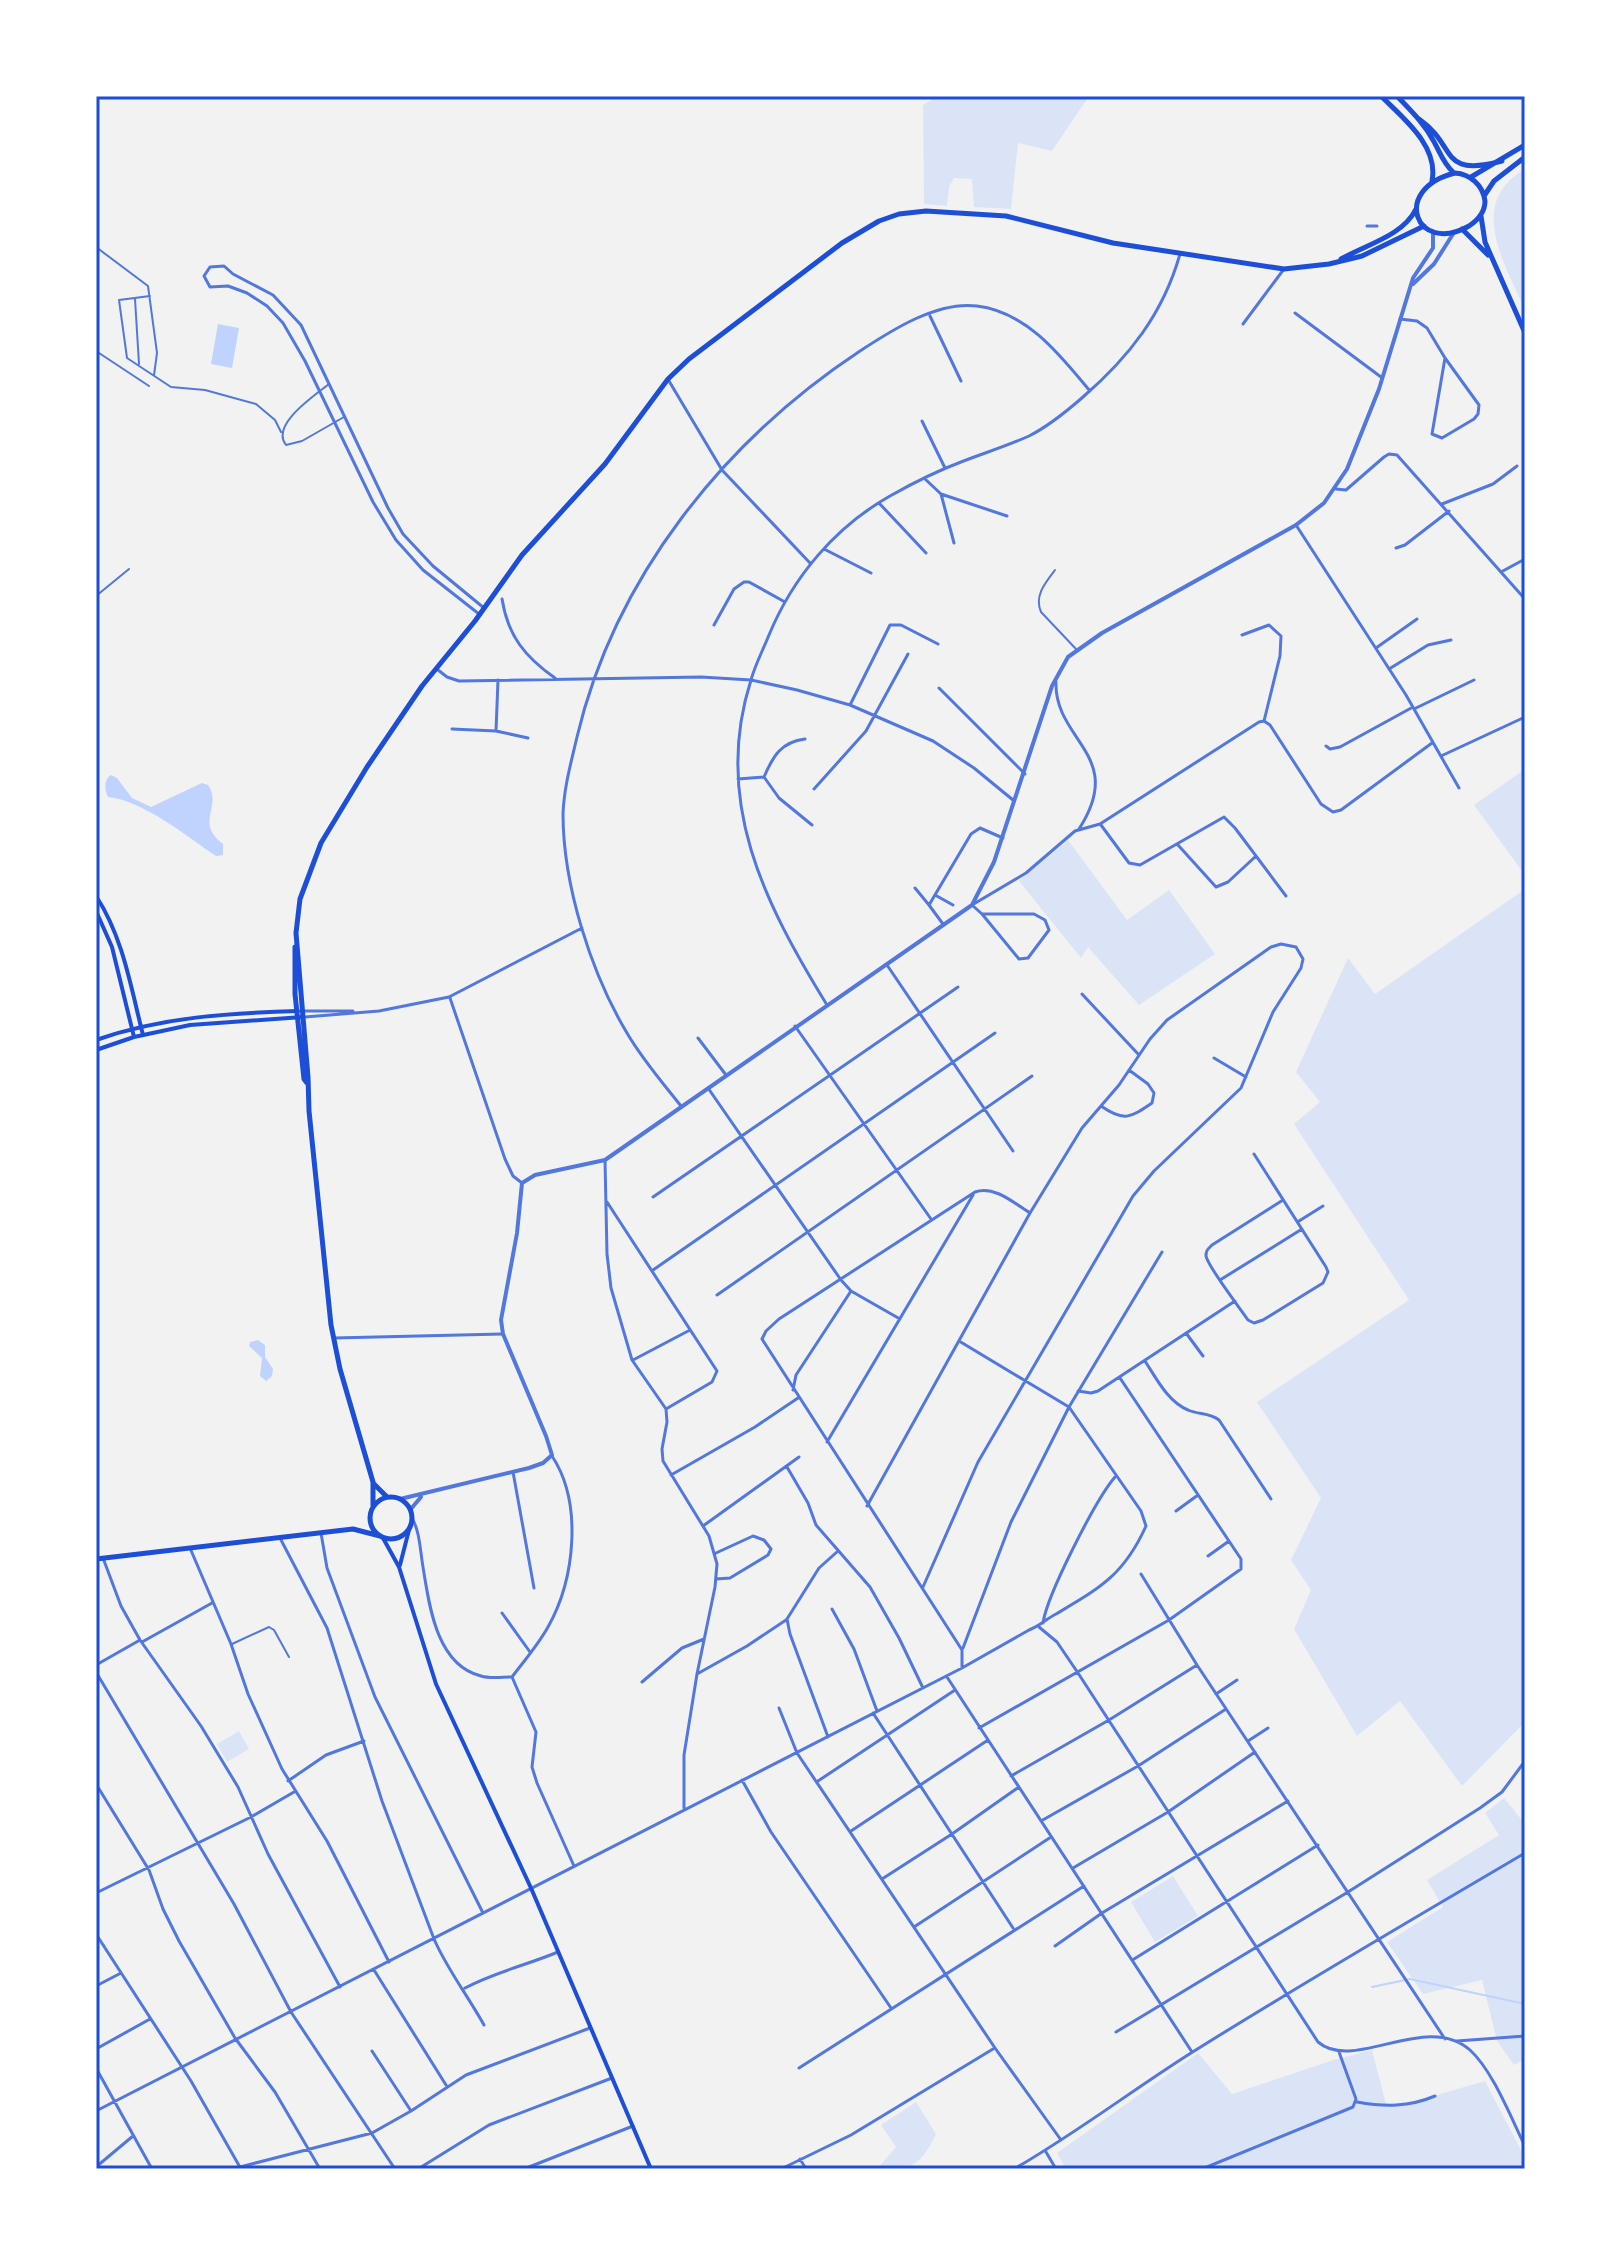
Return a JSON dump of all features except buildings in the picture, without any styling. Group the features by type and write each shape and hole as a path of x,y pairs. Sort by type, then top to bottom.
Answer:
{"main road":[{"path":"1381,96 1425,145 1434,164 1432,182"},
{"path":"1397,96 1419,119 1445,165 1454,173 1471,177 1525,145"},
{"path":"1419,119 1428,125 1455,162 1474,168 1502,161"},
{"path":"1525,157 1494,181 1484,196 1481,216 1482,232 1493,262 1525,333"},
{"path":"1337,262 1395,230 1413,216 1420,193 1432,182 1454,173"},
{"path":"1471,177 1484,196"},
{"path":"1416,209 1424,226 1443,236 1453,234 1481,216"},
{"path":"651,2169 531,1888 436,1684 399,1567 369,1519 373,1506 373,1482 334,1338 307,1083 304,1079 294,955 300,899 321,843 367,767 436,669 522,555 605,464 668,379 712,341 842,243 879,221 899,214 926,211 1006,216 1113,243 1284,269 1362,256 1424,226"},
{"path":"1462,229 1472,236 1493,262"},
{"path":"96,896 120,944 143,1035"},
{"path":"103,906 96,910 110,939 134,1037"},
{"path":"96,1040 140,1025 189,1017 299,1014"},
{"path":"96,1050 134,1037 190,1025 299,1014"},
{"path":"373,1482 387,1497 400,1499 410,1510 412,1518 399,1567"},
{"path":"373,1506 387,1497"},
{"path":"353,1529 369,1519"},
{"path":"100,1559 353,1529 381,1537 400,1537 410,1526"}],"street":[{"path":"1367,226 1377,226"},
{"path":"972,905 1003,838 1056,677 1068,657 1102,633 1296,525 1314,513 1336,489 1358,443 1382,378 1413,278 1433,248 1433,233"},
{"path":"1411,285 1434,264 1453,234"},
{"path":"96,247 148,286 158,356 153,376"},
{"path":"827,1005 793,950 760,879 745,827 738,779 738,755 751,680 785,602 810,563 851,523 879,503 924,478 1033,434 1090,391 1126,356 1154,319 1172,282 1181,253"},
{"path":"479,614 423,570 396,540 373,502 290,333 275,313 242,291 228,286 210,287 204,276 210,267 224,266 281,301 307,335 403,534 433,566 484,608"},
{"path":"1243,324 1284,269"},
{"path":"150,296 119,300 125,355 153,376 175,388 205,390 256,404 275,420 283,442 292,445 345,416"},
{"path":"134,298 139,366"},
{"path":"681,1106 625,1029 582,928 567,863 564,794 585,704 627,603 654,555 691,504 762,430 843,363 882,338 929,314 946,308 979,306 1018,321 1047,342 1090,391"},
{"path":"1295,313 1382,378"},
{"path":"929,314 961,381"},
{"path":"1399,318 1425,325 1479,405 1480,410 1474,419 1442,438 1432,434 1445,358"},
{"path":"96,351 149,386"},
{"path":"668,379 722,470 810,563"},
{"path":"281,432 288,421 330,383"},
{"path":"922,421 945,469"},
{"path":"1336,489 1346,490 1392,453 1401,458 1524,598"},
{"path":"1442,504 1488,487 1517,466"},
{"path":"924,478 941,494 1007,516"},
{"path":"941,494 954,543"},
{"path":"879,503 926,553"},
{"path":"1396,548 1405,545 1449,511"},
{"path":"1296,525 1414,708 1459,788"},
{"path":"824,549 871,573"},
{"path":"1501,572 1525,559"},
{"path":"96,596 129,569"},
{"path":"1055,570 1038,597 1038,605 1077,649"},
{"path":"714,625 734,589 744,582 785,602"},
{"path":"502,599 508,628 534,663 555,678"},
{"path":"1376,648 1417,619"},
{"path":"850,705 890,625 901,625 938,644"},
{"path":"1079,829 1100,824 1264,721 1280,656 1281,636 1269,625 1242,635"},
{"path":"1389,669 1420,649 1451,640"},
{"path":"814,789 866,731 908,654"},
{"path":"436,669 459,681 642,677 751,680 819,694 933,741 974,768 1016,802"},
{"path":"522,1183 535,1175 605,1160 972,905 1026,873 1079,829 1093,794 1094,768 1087,750 1059,708 1056,677"},
{"path":"496,731 498,680"},
{"path":"1326,746 1330,749 1340,747 1474,680"},
{"path":"939,688 1025,774"},
{"path":"1441,756 1525,717"},
{"path":"1264,721 1321,804 1333,812 1341,810 1432,743"},
{"path":"452,729 496,731 528,738"},
{"path":"764,777 783,746 790,741 805,739"},
{"path":"738,779 764,777"},
{"path":"764,777 770,789 812,825"},
{"path":"1100,824 1129,863 1134,865 1144,863 1224,817 1286,896"},
{"path":"929,905 974,830 980,828 1003,838"},
{"path":"1177,844 1216,887 1228,882 1256,856"},
{"path":"915,888 944,925"},
{"path":"935,895 953,905"},
{"path":"972,905 1019,959 1028,958 1049,930 1045,920 1034,914 982,914"},
{"path":"299,1014 379,1011 449,997 582,928"},
{"path":"867,1506 1030,1213 1082,1128 1158,1029 1271,947 1289,944 1300,951 1303,959 1301,968 1273,1012 1241,1088 1154,1171 1133,1196 1024,1379 963,1491 923,1587"},
{"path":"887,964 1013,1151"},
{"path":"653,1197 958,987"},
{"path":"1082,994 1139,1055"},
{"path":"449,997 505,1159 513,1176 522,1183"},
{"path":"795,1026 931,1219"},
{"path":"653,1270 995,1033"},
{"path":"698,1038 726,1075"},
{"path":"1214,1058 1246,1077"},
{"path":"1101,1106 1118,1117 1126,1118 1152,1103 1154,1093 1151,1087 1129,1070"},
{"path":"717,1295 1032,1076"},
{"path":"708,1088 841,1280 851,1291 900,1319"},
{"path":"1254,1154 1326,1267 1327,1276 1323,1283 1258,1322 1248,1320 1207,1259 1208,1248 1283,1200"},
{"path":"605,1160 609,1278 632,1360 666,1409 662,1456 716,1553 716,1579 684,1755 684,1810"},
{"path":"512,1677 548,1628 557,1608 568,1566 572,1521 563,1475 503,1334 501,1309 517,1233 522,1183"},
{"path":"962,1650 762,1339 779,1319 975,1192 992,1190 1030,1213"},
{"path":"827,1442 975,1192"},
{"path":"606,1201 715,1367 717,1375 712,1382 666,1409"},
{"path":"1297,1222 1323,1206"},
{"path":"1220,1280 1302,1229"},
{"path":"962,1668 962,1650 1011,1522 1069,1407 1162,1252"},
{"path":"793,1390 796,1375 851,1291"},
{"path":"1078,1391 1091,1393 1120,1378 1235,1301"},
{"path":"632,1360 690,1330"},
{"path":"1186,1333 1203,1356"},
{"path":"334,1338 503,1334"},
{"path":"96,2111 947,1676 1041,1625 1100,1588 1124,1565 1141,1537 1145,1520 1069,1407 959,1341"},
{"path":"1145,1361 1164,1390 1183,1408 1209,1414 1219,1420 1271,1499"},
{"path":"979,1728 1169,1620 1238,1574 1242,1564 1229,1541 1120,1378"},
{"path":"671,1475 755,1427 798,1398"},
{"path":"400,1499 513,1472 537,1465 552,1455"},
{"path":"703,1526 799,1457"},
{"path":"787,1467 808,1503 816,1525 870,1587 923,1688"},
{"path":"513,1472 534,1588"},
{"path":"1041,1625 1044,1611 1069,1556 1115,1477"},
{"path":"410,1510 423,1495"},
{"path":"1176,1511 1198,1495"},
{"path":"412,1518 430,1609 447,1651 473,1674 512,1677"},
{"path":"321,1533 327,1568 375,1697 483,1913"},
{"path":"716,1553 753,1536 762,1539 771,1549 768,1555 732,1577 716,1579"},
{"path":"280,1538 327,1628 382,1801 434,1939 442,1958 464,1988 484,2025"},
{"path":"1208,1556 1229,1541"},
{"path":"190,1548 231,1644 248,1694 288,1781 324,1836 389,1962"},
{"path":"697,1674 787,1619 819,1568 838,1551"},
{"path":"100,1559 141,1641 201,1726 238,1787 268,1854 340,1987"},
{"path":"1141,1574 1197,1665 1445,2039"},
{"path":"96,1665 212,1603"},
{"path":"832,1609 854,1649 875,1712 888,1735 1014,1929"},
{"path":"502,1613 530,1652"},
{"path":"787,1619 828,1737"},
{"path":"1041,1625 1078,1673 1318,2042 1339,2052 1411,2038 1457,2041 1525,2036"},
{"path":"231,1644 269,1627 274,1630 289,1657"},
{"path":"642,1682 682,1648 704,1639"},
{"path":"1011,1776 1197,1665"},
{"path":"96,1672 234,1904 291,2012 395,2169"},
{"path":"947,1676 1192,2052"},
{"path":"512,1677 536,1732 532,1767 537,1783 574,1866"},
{"path":"1216,1694 1237,1680"},
{"path":"817,1782 955,1690"},
{"path":"779,1708 797,1753 945,1975 1062,2141"},
{"path":"1041,1821 1138,1766 1226,1709"},
{"path":"1248,1741 1268,1728"},
{"path":"850,1832 988,1740"},
{"path":"288,1781 326,1755 364,1741"},
{"path":"1072,1869 1168,1812 1255,1752"},
{"path":"1116,2032 1348,1892 1492,1800 1502,1792 1525,1761"},
{"path":"742,1780 771,1832 891,2009"},
{"path":"96,1784 149,1870 179,1941 235,2038 275,2092 320,2169"},
{"path":"881,1879 1019,1787"},
{"path":"96,1893 149,1870 294,1792"},
{"path":"1055,1946 1102,1913 1288,1801"},
{"path":"913,1927 1051,1837"},
{"path":"1133,1959 1318,1845"},
{"path":"1014,2169 1062,2141 1192,2052 1525,1853"},
{"path":"799,2068 1084,1886"},
{"path":"96,1934 181,2066 240,2168 372,2133 466,2075 590,2028"},
{"path":"464,1988 493,1973 558,1952"},
{"path":"374,1970 446,2086"},
{"path":"96,1986 121,1973"},
{"path":"96,2049 150,2019"},
{"path":"1457,2041 1473,2053 1482,2066 1525,2146"},
{"path":"781,2169 881,2118 995,2048"},
{"path":"372,2051 411,2111"},
{"path":"1339,2052 1356,2102"},
{"path":"96,2068 152,2169"},
{"path":"418,2169 489,2125 612,2078"},
{"path":"1356,2102 1391,2107 1435,2096"},
{"path":"1202,2169 1353,2107 1356,2102"},
{"path":"524,2169 633,2126"},
{"path":"96,2167 133,2136"},
{"path":"1045,2151 1056,2169"},
{"path":"800,2159 806,2169"}],"shaded area":[{"path":"938,96 1089,96 1052,151 1018,143 1011,209 974,207 972,179 954,178 949,187 947,206 924,204 923,105"},
{"path":"1525,169 1525,310 1501,254 1495,235 1494,216 1497,199 1507,183"},
{"path":"1525,769 1525,875 1474,805"},
{"path":"1068,840 1127,920 1169,890 1215,954 1139,1005 1088,947 1081,958 1019,881"},
{"path":"1525,889 1525,1722 1462,1786 1400,1701 1357,1736 1294,1629 1311,1590 1291,1560 1321,1498 1257,1402 1409,1300 1294,1124 1320,1102 1296,1072 1348,958 1375,994"},
{"path":"239,1731 249,1749 227,1762 217,1744"},
{"path":"1504,1798 1525,1824 1525,2059 1514,2065 1497,2041 1482,1980 1423,1994 1387,1942 1443,1907 1427,1880 1499,1835 1485,1813"},
{"path":"1173,1876 1198,1916 1155,1942 1131,1902"},
{"path":"1372,2050 1386,2104 1416,2101 1485,2081 1525,2158 1525,2169 1066,2169 1057,2153 1198,2053 1232,2094"},
{"path":"916,2102 936,2134 930,2145 914,2164 877,2169 896,2147 881,2125"}],"water":[{"path":"218,324 239,328 232,368 211,364"},
{"path":"111,775 117,778 132,798 151,807 202,783 208,785 213,800 209,822 215,836 223,844 223,855 216,856 150,812 108,797 105,785"},
{"path":"258,1340 265,1345 265,1357 273,1369 272,1376 266,1381 260,1376 262,1358 249,1346 250,1342"}],"waterway":[{"path":"1372,1987 1410,1979 1525,2004"}]}
